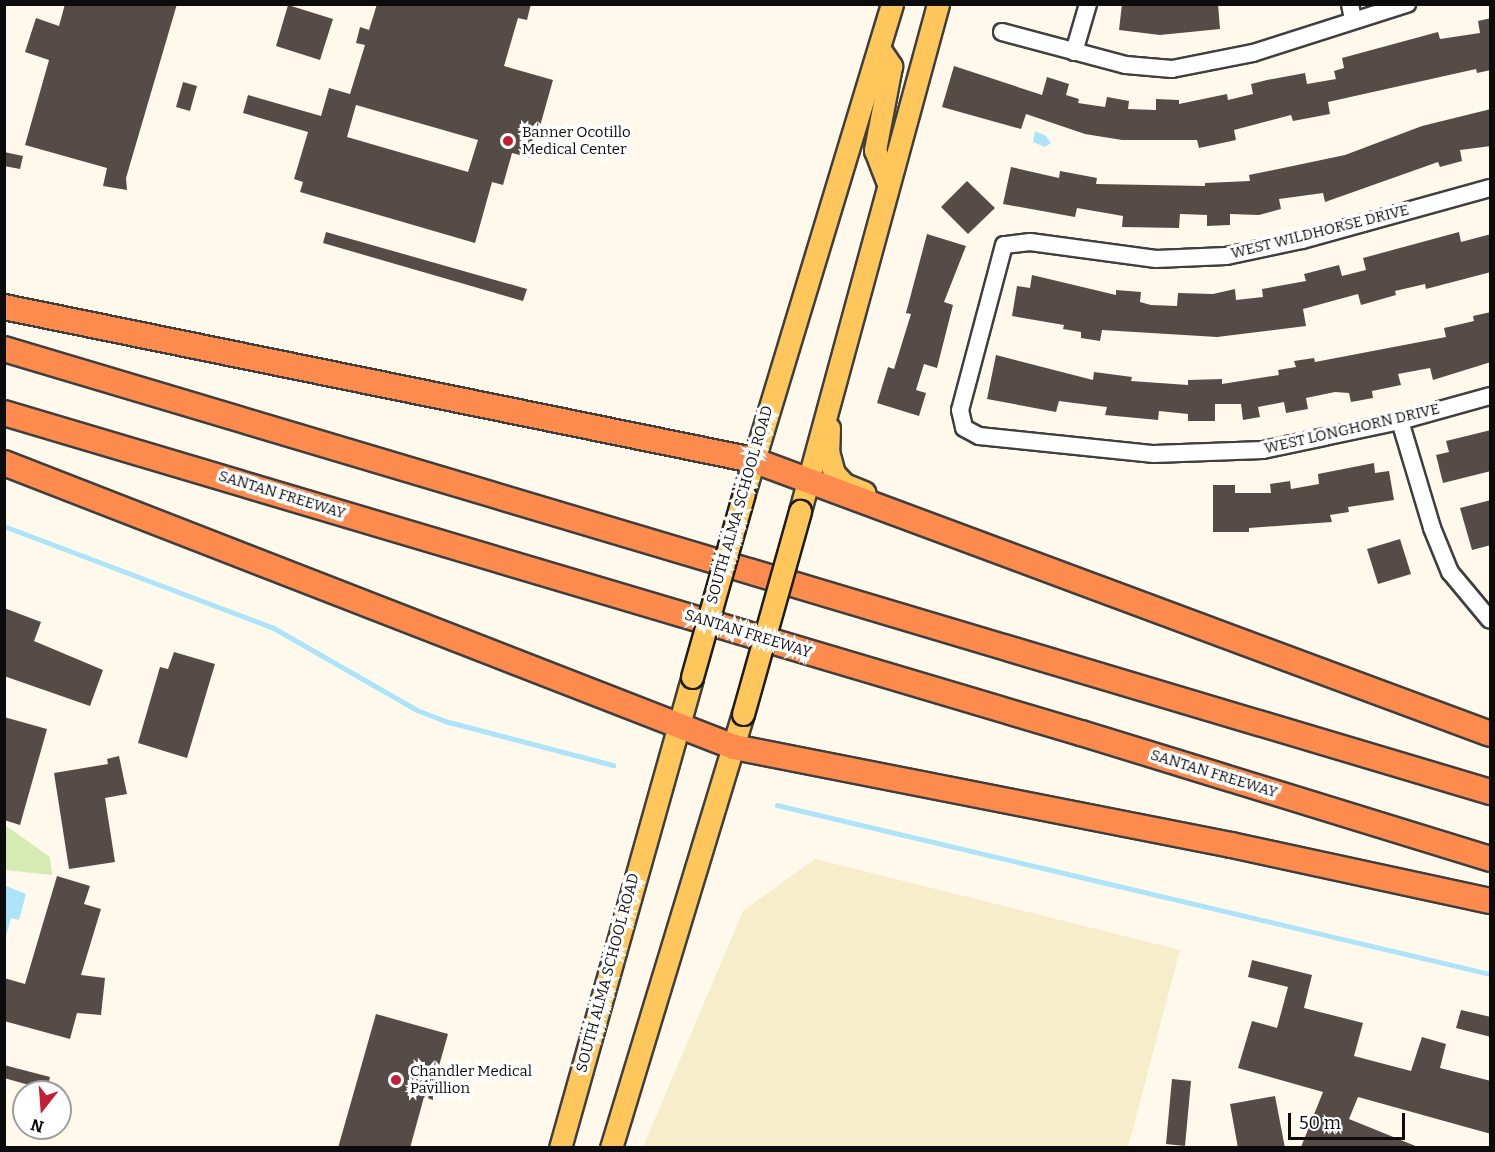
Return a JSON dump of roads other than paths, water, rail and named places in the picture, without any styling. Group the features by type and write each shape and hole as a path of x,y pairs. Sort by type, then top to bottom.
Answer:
{"highway":[{"path":"4,307 753,460 1491,734"},
{"path":"4,349 1491,792"},
{"name":"SANTAN FREEWAY","path":"4,413 1081,733 1491,859"},
{"path":"4,463 676,727 734,747 1231,845 1491,901"}],"main road":[{"name":"SOUTH ALMA SCHOOL ROAD","path":"560,1148 676,727 753,460 892,4"},
{"path":"612,1148 694,867 734,747 800,511 886,181 938,4"},
{"path":"879,48 891,66 875,150 886,181"},
{"path":"830,397 828,451 834,473 844,484 1070,569 1108,592"}],"street":[{"path":"1074,52 1088,4"},
{"path":"1002,32 1126,65 1172,69 1253,53 1351,12 1407,4"},
{"name":"WEST WILDHORSE DRIVE","path":"964,428 960,410 1004,245 1030,242 1156,259 1226,256 1302,240 1491,188"},
{"name":"WEST LONGHORN DRIVE","path":"964,428 979,436 1154,454 1263,450 1400,421 1491,396"},
{"path":"1400,421 1432,528 1450,572 1491,620"}],"water":[{"path":"1035,131 1046,136 1051,143 1045,147 1033,142"},
{"path":"4,885 26,894 19,920 11,918 6,936"}],"waterway":[{"path":"4,526 274,628 417,710 449,722 613,765"},
{"path":"777,805 1490,974"}],"place":[{"name":"Banner Ocotillo Medical Center","path":"508,141"},
{"name":"Chandler Medical Pavillion","path":"396,1080"}]}
